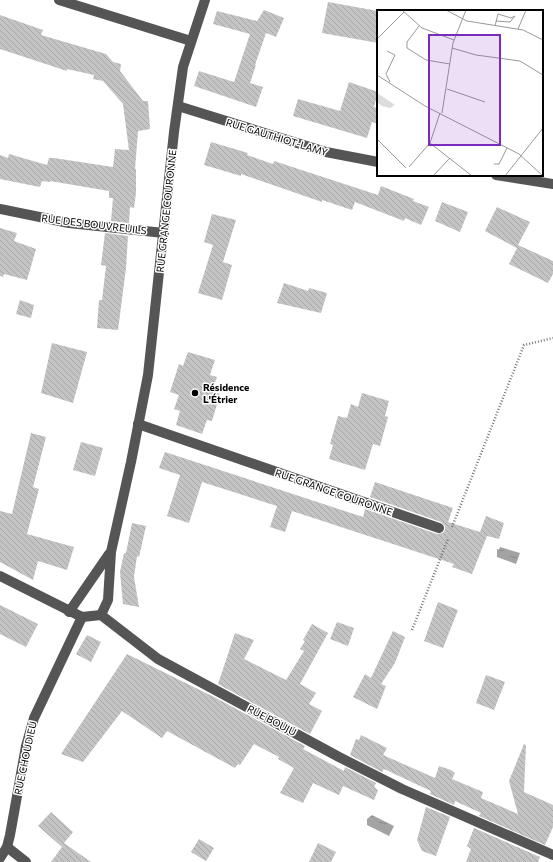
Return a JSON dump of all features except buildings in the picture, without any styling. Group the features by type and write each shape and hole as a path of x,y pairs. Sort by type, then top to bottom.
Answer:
{"street":[{"path":"59,0 191,41"},
{"name":"RUE GRANGE COURONNE","path":"101,615 108,600 111,552 148,375 183,67 204,0"},
{"name":"RUE GAUTHIOT-LAMY","path":"178,106 326,152 377,162"},
{"path":"502,176 553,184"},
{"name":"RUE DES BOUVREUILS","path":"0,209 69,223 164,233"},
{"name":"RUE GRANGE COURONNE","path":"138,424 439,528"},
{"name":"RUE GRANGE COURONNE","path":"69,612 111,552"},
{"path":"0,576 69,612 82,617 101,615"},
{"name":"RUE BOUJU","path":"101,615 158,659 339,757 402,788 553,855"},
{"name":"RUE CHOUDIEU","path":"0,858 7,847 26,746 34,718 82,617"},
{"path":"7,847 26,862"}],"path":[{"path":"452,528 524,346 553,338"},
{"path":"412,630 449,535"}],"water":[{"path":"500,547 520,553 516,564 497,557 497,549 499,550"},
{"path":"372,815 394,826 389,836 367,825 367,819"}],"place":[{"name":"Résidence L'Étrier","path":"195,393"}]}
